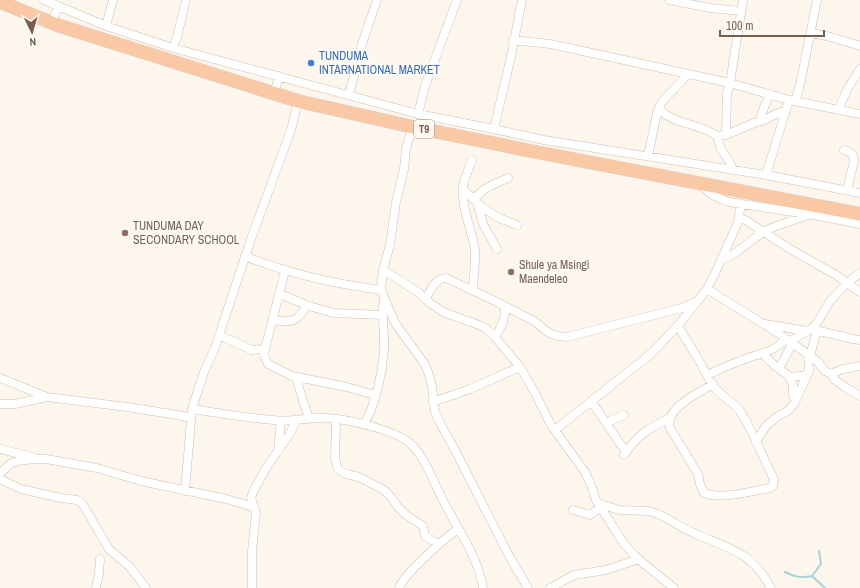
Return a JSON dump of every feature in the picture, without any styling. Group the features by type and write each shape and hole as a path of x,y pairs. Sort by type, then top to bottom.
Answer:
{"highway":[{"name":"T9","path":"0,2 52,23 298,101 541,154 860,214"}],"street":[{"path":"44,0 57,4 106,26 173,48 418,114 494,128 544,140 732,170 860,193"},
{"path":"106,26 113,0"},
{"path":"173,48 186,0"},
{"path":"349,95 362,44 377,0"},
{"path":"418,114 424,86 457,0"},
{"path":"494,128 522,0"},
{"path":"669,0 741,12"},
{"path":"732,170 729,161 721,149 721,136 727,92 730,83 732,60 743,0"},
{"path":"766,176 772,152 786,110 800,85 818,0"},
{"path":"52,23 57,4"},
{"path":"812,33 860,46"},
{"path":"514,40 550,44 730,83 792,100 860,114"},
{"path":"838,110 847,90 860,69"},
{"path":"648,156 661,103 688,74"},
{"path":"274,94 279,76"},
{"path":"760,121 761,114 770,94"},
{"path":"185,491 192,409 219,335 277,164 291,130 298,101"},
{"path":"659,109 675,120 702,128 721,136 786,110"},
{"path":"364,424 369,415 375,395 384,352 382,316 383,270 390,245 396,202 404,169 406,148 414,127"},
{"path":"512,148 515,133"},
{"path":"541,154 544,140"},
{"path":"844,150 852,154 854,157 847,190"},
{"path":"472,160 463,189 466,214 475,251 476,265 473,291"},
{"path":"497,249 483,224 475,200 480,191 508,178"},
{"path":"701,184 707,192 715,197 729,202 860,224"},
{"path":"463,189 498,218 516,225"},
{"path":"555,430 652,353 678,326 707,289 738,222 741,204"},
{"path":"721,260 734,254 763,232 809,215"},
{"path":"739,216 790,249 836,275 860,292"},
{"path":"245,256 285,271 383,294"},
{"path":"383,270 411,287 443,312 484,327 495,337 520,367 555,430 585,472 599,505 624,544 639,559 674,588"},
{"path":"285,271 265,349 264,355 268,364 296,377 347,387 375,395"},
{"path":"756,442 766,426 778,416 788,412 795,402 809,370 812,330 830,301 847,283 860,273"},
{"path":"426,299 437,281 441,278 450,279 534,321 549,333 567,337 682,308 699,300"},
{"path":"707,289 763,324 817,361 825,371 831,374 835,380 860,396"},
{"path":"280,294 307,305 333,313 382,316"},
{"path":"383,294 395,322 424,363 432,386 435,412 440,423 508,554 528,588"},
{"path":"273,320 292,322 298,318 307,305"},
{"path":"495,337 506,314 505,307"},
{"path":"763,324 812,330 860,340"},
{"path":"670,418 670,428 698,474 704,493 711,496 725,495 770,488 773,486 774,480 748,424 739,410 721,394 713,384 678,326"},
{"path":"708,375 741,360 789,342 812,330"},
{"path":"219,335 252,350 265,349"},
{"path":"779,369 789,342"},
{"path":"762,353 769,361 789,377 793,385 795,402"},
{"path":"831,374 842,369 860,366"},
{"path":"433,402 470,389 520,367"},
{"path":"789,377 808,374"},
{"path":"296,377 309,419"},
{"path":"0,378 47,397 127,407 191,418"},
{"path":"591,401 624,454 640,435 658,423 670,418 676,409 686,401 713,384"},
{"path":"0,404 15,404 47,397"},
{"path":"192,409 281,421 316,418 364,424 389,433 409,443 419,454 458,529 476,559 483,588"},
{"path":"606,423 624,415"},
{"path":"252,588 252,551 256,513 252,498 253,492 266,468 297,420"},
{"path":"336,420 335,459 338,469 346,474 359,477 389,494 406,515 423,526 425,536 438,544"},
{"path":"278,451 281,421"},
{"path":"0,449 39,459 91,466 141,481 226,499 254,507"},
{"path":"0,474 10,464 18,461 39,459"},
{"path":"0,479 21,489 77,500 82,503 109,548 130,567 146,588"},
{"path":"573,510 590,515 599,505"},
{"path":"599,505 620,510 655,512 695,534 738,552 750,560 760,570 771,588"},
{"path":"399,588 405,578 438,544 458,529"},
{"path":"96,588 100,559"},
{"path":"550,588 562,585 574,574 606,570 639,559"}],"waterway":[{"path":"785,572 798,577 812,576 821,564 819,551"},
{"path":"812,576 825,588"}],"place":[{"name":"TUNDUMA INTARNATIONAL MARKET","path":"311,63"},
{"name":"TUNDUMA DAY SECONDARY SCHOOL","path":"125,233"},
{"name":"Shule ya Msingi Maendeleo","path":"511,272"}]}
